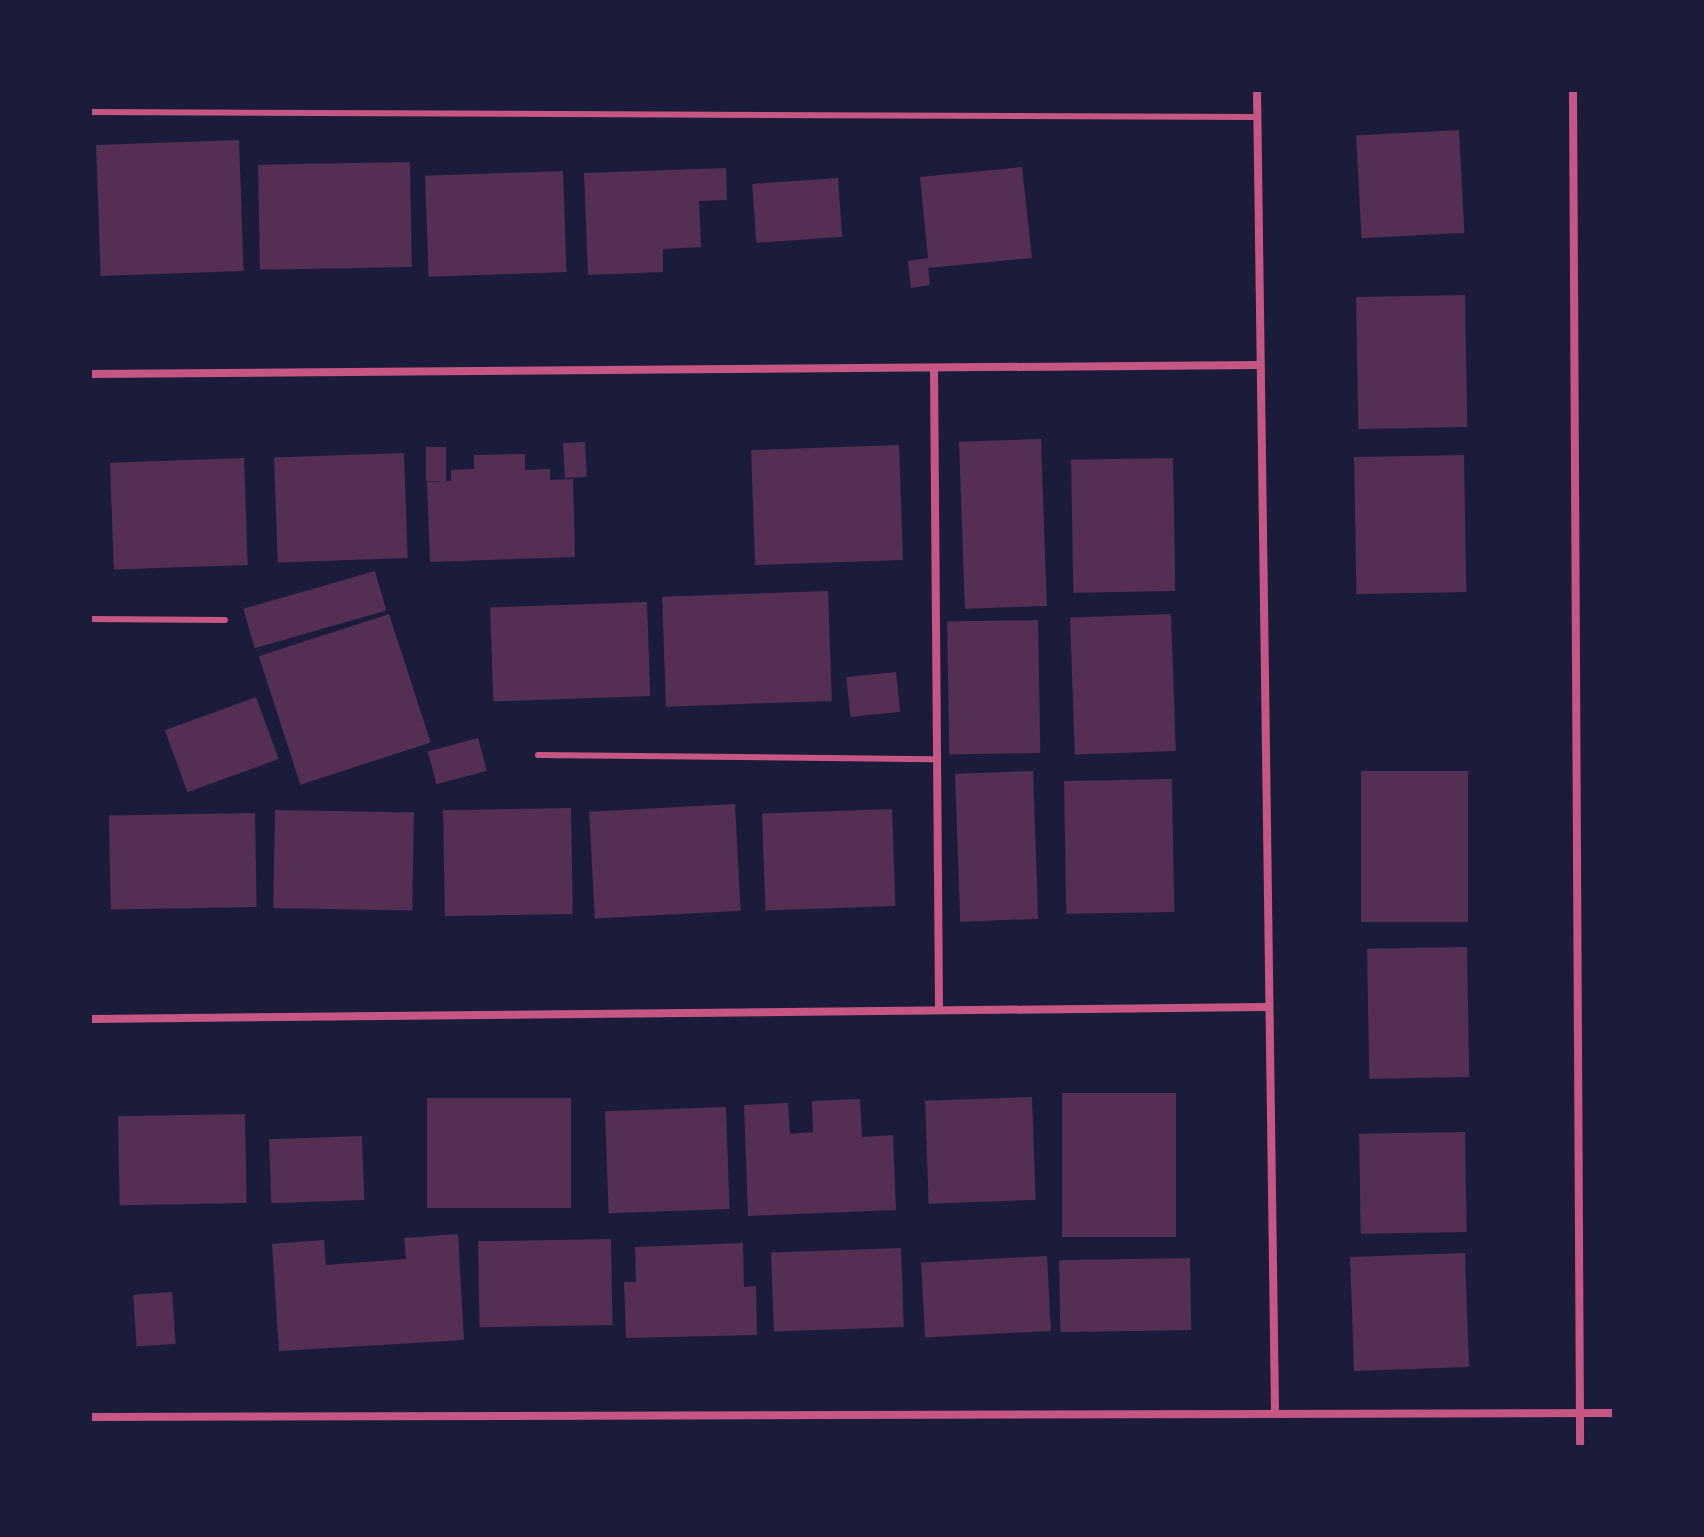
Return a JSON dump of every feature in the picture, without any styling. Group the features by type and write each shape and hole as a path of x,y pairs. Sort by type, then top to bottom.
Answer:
{"street":[{"path":"1257,90 1267,1007 1275,1414"},
{"path":"1573,90 1580,1447"},
{"path":"90,374 934,370 1260,365"},
{"path":"934,370 932,759 939,1009"},
{"path":"90,1019 1267,1007"},
{"path":"90,1417 1614,1413"}],"lane":[{"path":"90,112 1256,117"},
{"path":"90,619 225,620"},
{"path":"538,755 932,759"}],"building":[{"path":"1459,130 1464,233 1362,238 1356,135"},
{"path":"239,140 244,271 101,276 96,145"},
{"path":"410,162 412,267 260,270 258,165"},
{"path":"1022,167 1032,258 928,268 930,285 911,288 908,261 928,258 920,177"},
{"path":"726,168 727,200 699,201 701,247 663,249 663,272 588,275 584,173"},
{"path":"563,171 567,272 429,277 425,176"},
{"path":"838,178 842,237 756,243 752,184"},
{"path":"1465,295 1467,427 1358,429 1356,297"},
{"path":"1041,439 1047,606 965,609 959,442"},
{"path":"585,442 587,477 565,478 563,443"},
{"path":"899,445 903,560 755,565 751,450"},
{"path":"426,447 446,447 446,481 426,481"},
{"path":"404,453 408,558 278,562 274,458"},
{"path":"525,454 525,470 550,469 550,480 573,479 575,557 430,562 427,482 451,481 451,470 474,469 474,455"},
{"path":"1464,455 1466,592 1356,594 1354,457"},
{"path":"244,458 248,565 114,570 110,463"},
{"path":"1173,458 1175,591 1073,593 1071,460"},
{"path":"375,571 386,610 255,648 243,609"},
{"path":"828,591 832,701 666,707 662,597"},
{"path":"647,602 650,696 493,701 490,607"},
{"path":"389,614 431,742 300,785 259,656"},
{"path":"1171,614 1176,751 1075,754 1070,618"},
{"path":"1038,620 1040,753 949,755 947,622"},
{"path":"896,672 900,712 850,717 846,677"},
{"path":"256,697 279,759 187,792 165,730"},
{"path":"478,738 487,771 437,784 428,751"},
{"path":"1033,771 1038,919 960,922 955,774"},
{"path":"1361,771 1468,771 1468,922 1361,922"},
{"path":"1172,779 1174,912 1066,914 1064,781"},
{"path":"735,804 741,911 595,918 589,812"},
{"path":"571,808 573,914 445,916 443,810"},
{"path":"892,809 895,906 765,910 762,814"},
{"path":"275,810 414,812 412,910 273,908"},
{"path":"255,813 257,907 111,910 109,816"},
{"path":"1467,947 1469,1077 1369,1079 1367,949"},
{"path":"1062,1093 1176,1093 1176,1237 1062,1237"},
{"path":"1032,1097 1036,1200 929,1204 925,1101"},
{"path":"427,1098 571,1098 571,1208 427,1208"},
{"path":"860,1099 862,1137 893,1135 896,1210 748,1216 744,1105 788,1103 790,1134 813,1132 812,1101"},
{"path":"726,1107 730,1209 609,1213 605,1111"},
{"path":"245,1114 247,1203 120,1205 118,1116"},
{"path":"1465,1132 1467,1232 1361,1234 1359,1134"},
{"path":"362,1136 364,1200 271,1203 269,1139"},
{"path":"458,1234 464,1340 279,1351 272,1244 324,1240 326,1265 406,1259 404,1238"},
{"path":"611,1239 613,1325 480,1327 478,1241"},
{"path":"743,1243 744,1287 756,1286 757,1335 626,1338 624,1282 636,1282 635,1247"},
{"path":"901,1248 904,1327 774,1331 771,1253"},
{"path":"1465,1253 1469,1367 1354,1371 1350,1257"},
{"path":"1047,1256 1051,1331 925,1337 921,1263"},
{"path":"1190,1258 1191,1330 1060,1332 1059,1260"},
{"path":"172,1292 176,1344 137,1347 133,1295"}]}
